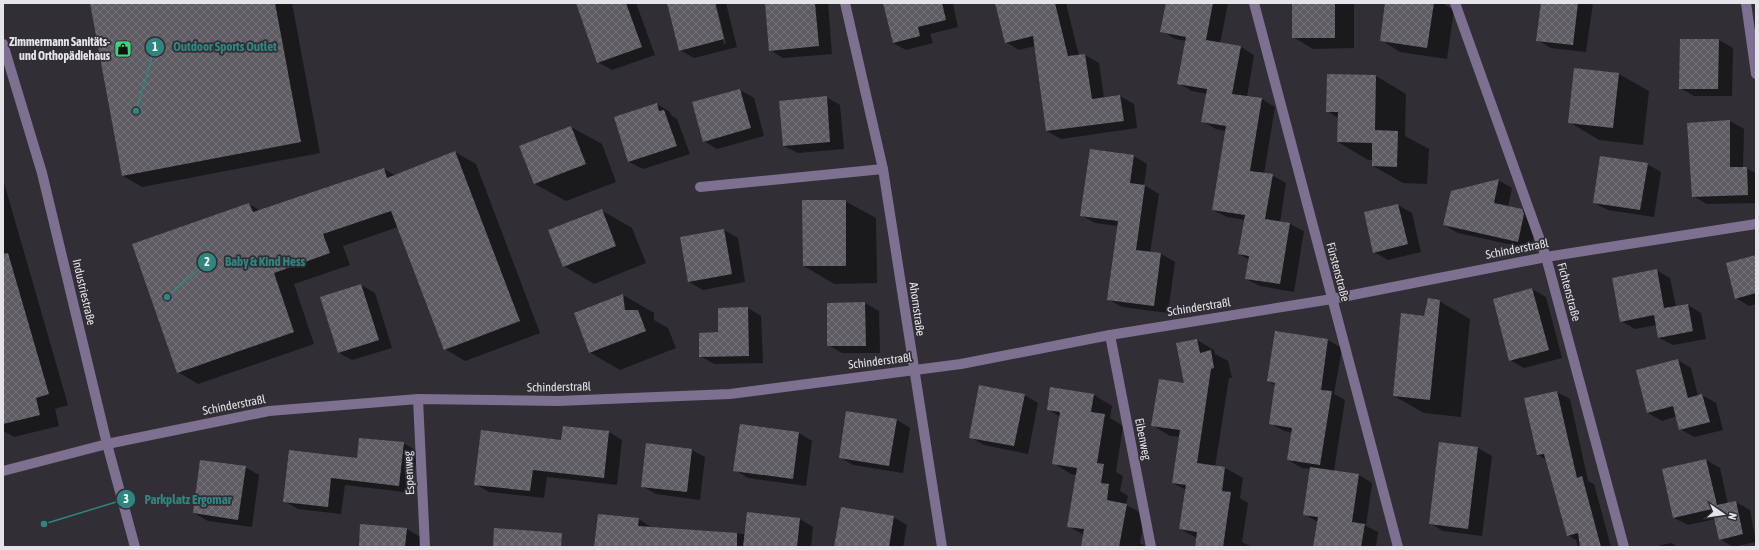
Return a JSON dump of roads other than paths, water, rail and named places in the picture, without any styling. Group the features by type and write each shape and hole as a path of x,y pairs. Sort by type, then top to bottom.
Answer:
{"street":[{"name":"Ahornstraße","path":"845,3 883,169 913,370 942,547"},
{"name":"Fürstenstraße","path":"1254,3 1398,547"},
{"name":"Fichtenstraße","path":"1455,3 1546,257 1624,547"},
{"path":"1746,3 1756,74"},
{"name":"Industriestraße","path":"3,44 42,173 107,444 135,547"},
{"path":"700,187 883,169"},
{"name":"Schinderstraßl","path":"3,471 107,444 269,411 418,399 558,401 730,394 962,364 1110,335 1332,298 1546,257 1756,224"},
{"name":"Eibenweg","path":"1110,335 1151,547"},
{"name":"Espenweg","path":"418,399 425,547"}],"place":[{"name":"Zimmermann Sanitäts- und Orthopädiehaus","path":"123,49"},
{"name":"Outdoor Sports Outlet","path":"136,111"},
{"name":"Baby & Kind Hess","path":"167,297"},
{"name":"Parkplatz Ergomar","path":"44,524"}]}
